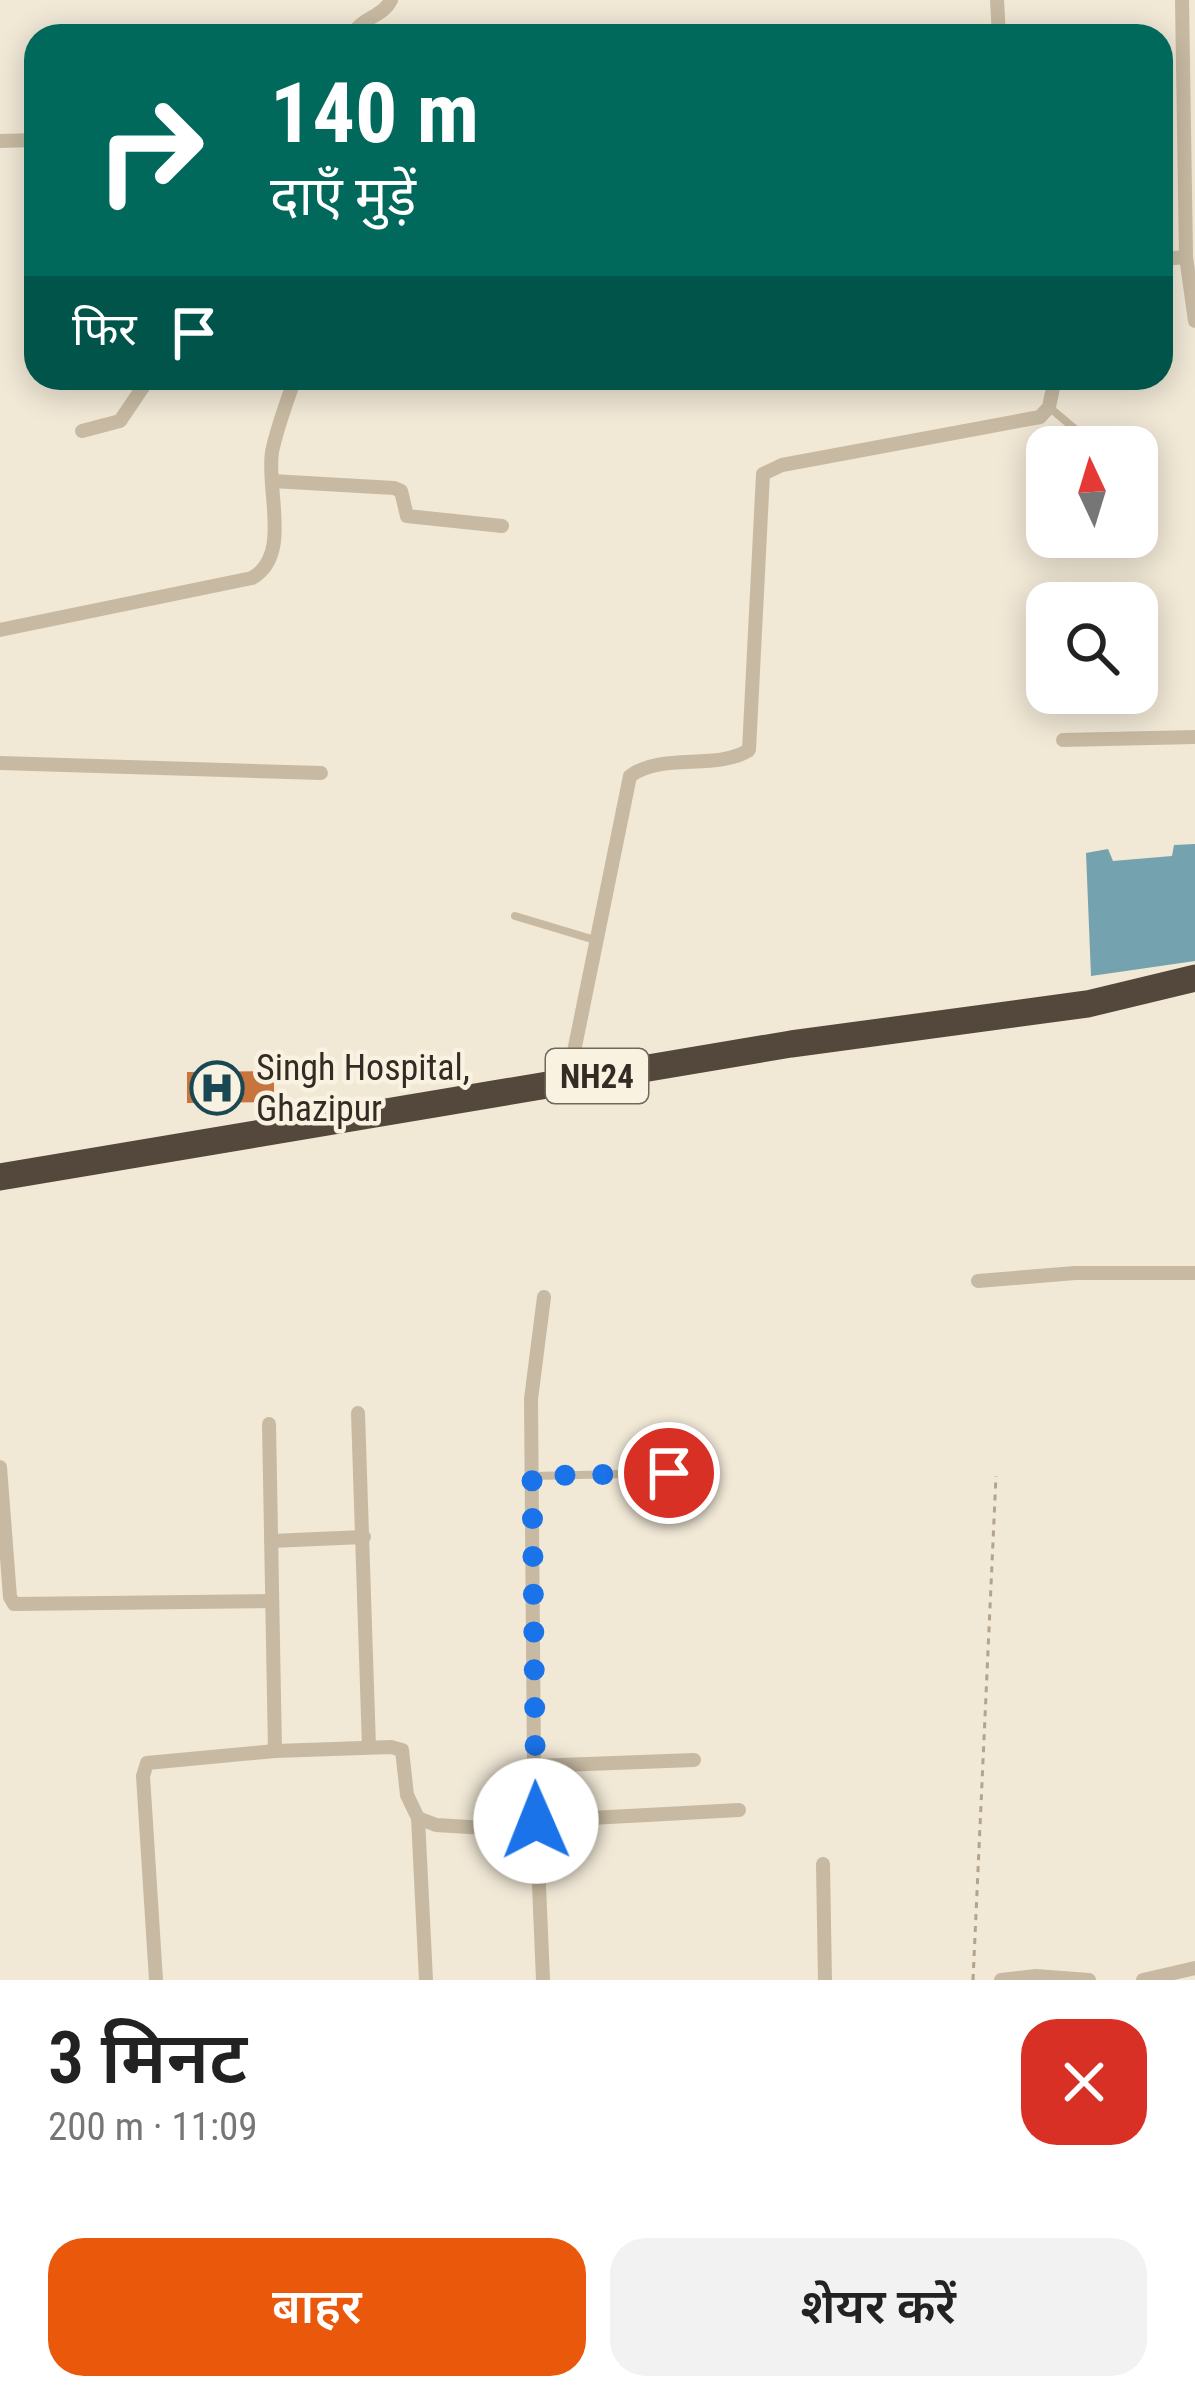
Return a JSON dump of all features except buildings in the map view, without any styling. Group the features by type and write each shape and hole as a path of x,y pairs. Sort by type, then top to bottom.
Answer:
{"highway":[{"name":"NH24","path":"0,1177 791,1044 1087,1004 1195,978"}],"street":[{"path":"361,24 387,9 391,0"},
{"path":"1182,0 1186,257 1195,321"},
{"path":"1173,258 1186,257"},
{"path":"82,431 120,421 141,390"},
{"path":"0,629 73,618 252,578 270,564 273,450 291,390"},
{"path":"568,1081 630,776 646,768 735,757 749,750 763,474 782,465 1026,422 1049,407 1052,390"},
{"path":"272,481 394,488 401,491 407,516 502,526"},
{"path":"1064,740 1195,736"},
{"path":"0,763 321,773"},
{"path":"978,1281 1075,1273 1195,1273"},
{"path":"543,1980 536,1826 532,1378 541,1342 544,1297"},
{"path":"358,1413 369,1748"},
{"path":"269,1424 274,1751"},
{"path":"0,1467 14,1604 272,1601"},
{"path":"271,1541 364,1537"},
{"path":"156,1980 143,1769 154,1761 369,1748 402,1750 406,1795 418,1818 427,1980"},
{"path":"535,1766 694,1760"},
{"path":"418,1818 436,1825 536,1826 739,1810"},
{"path":"824,1864 825,1980"},
{"path":"1143,1980 1195,1967"},
{"path":"1001,1980 1036,1976 1089,1980"}],"lane":[{"path":"1049,407 1071,426"},
{"path":"515,916 595,940"},
{"path":"532,1476 669,1473"}],"path":[{"path":"973,1980 996,1476"}],"water":[{"path":"1195,844 1195,961 1091,976 1086,853 1108,849 1113,861 1172,856 1174,845"}],"place":[{"name":"Singh Hospital, Ghazipur","path":"217,1088"}],"route":[{"path":"536,1821 532,1476 669,1473"}]}
